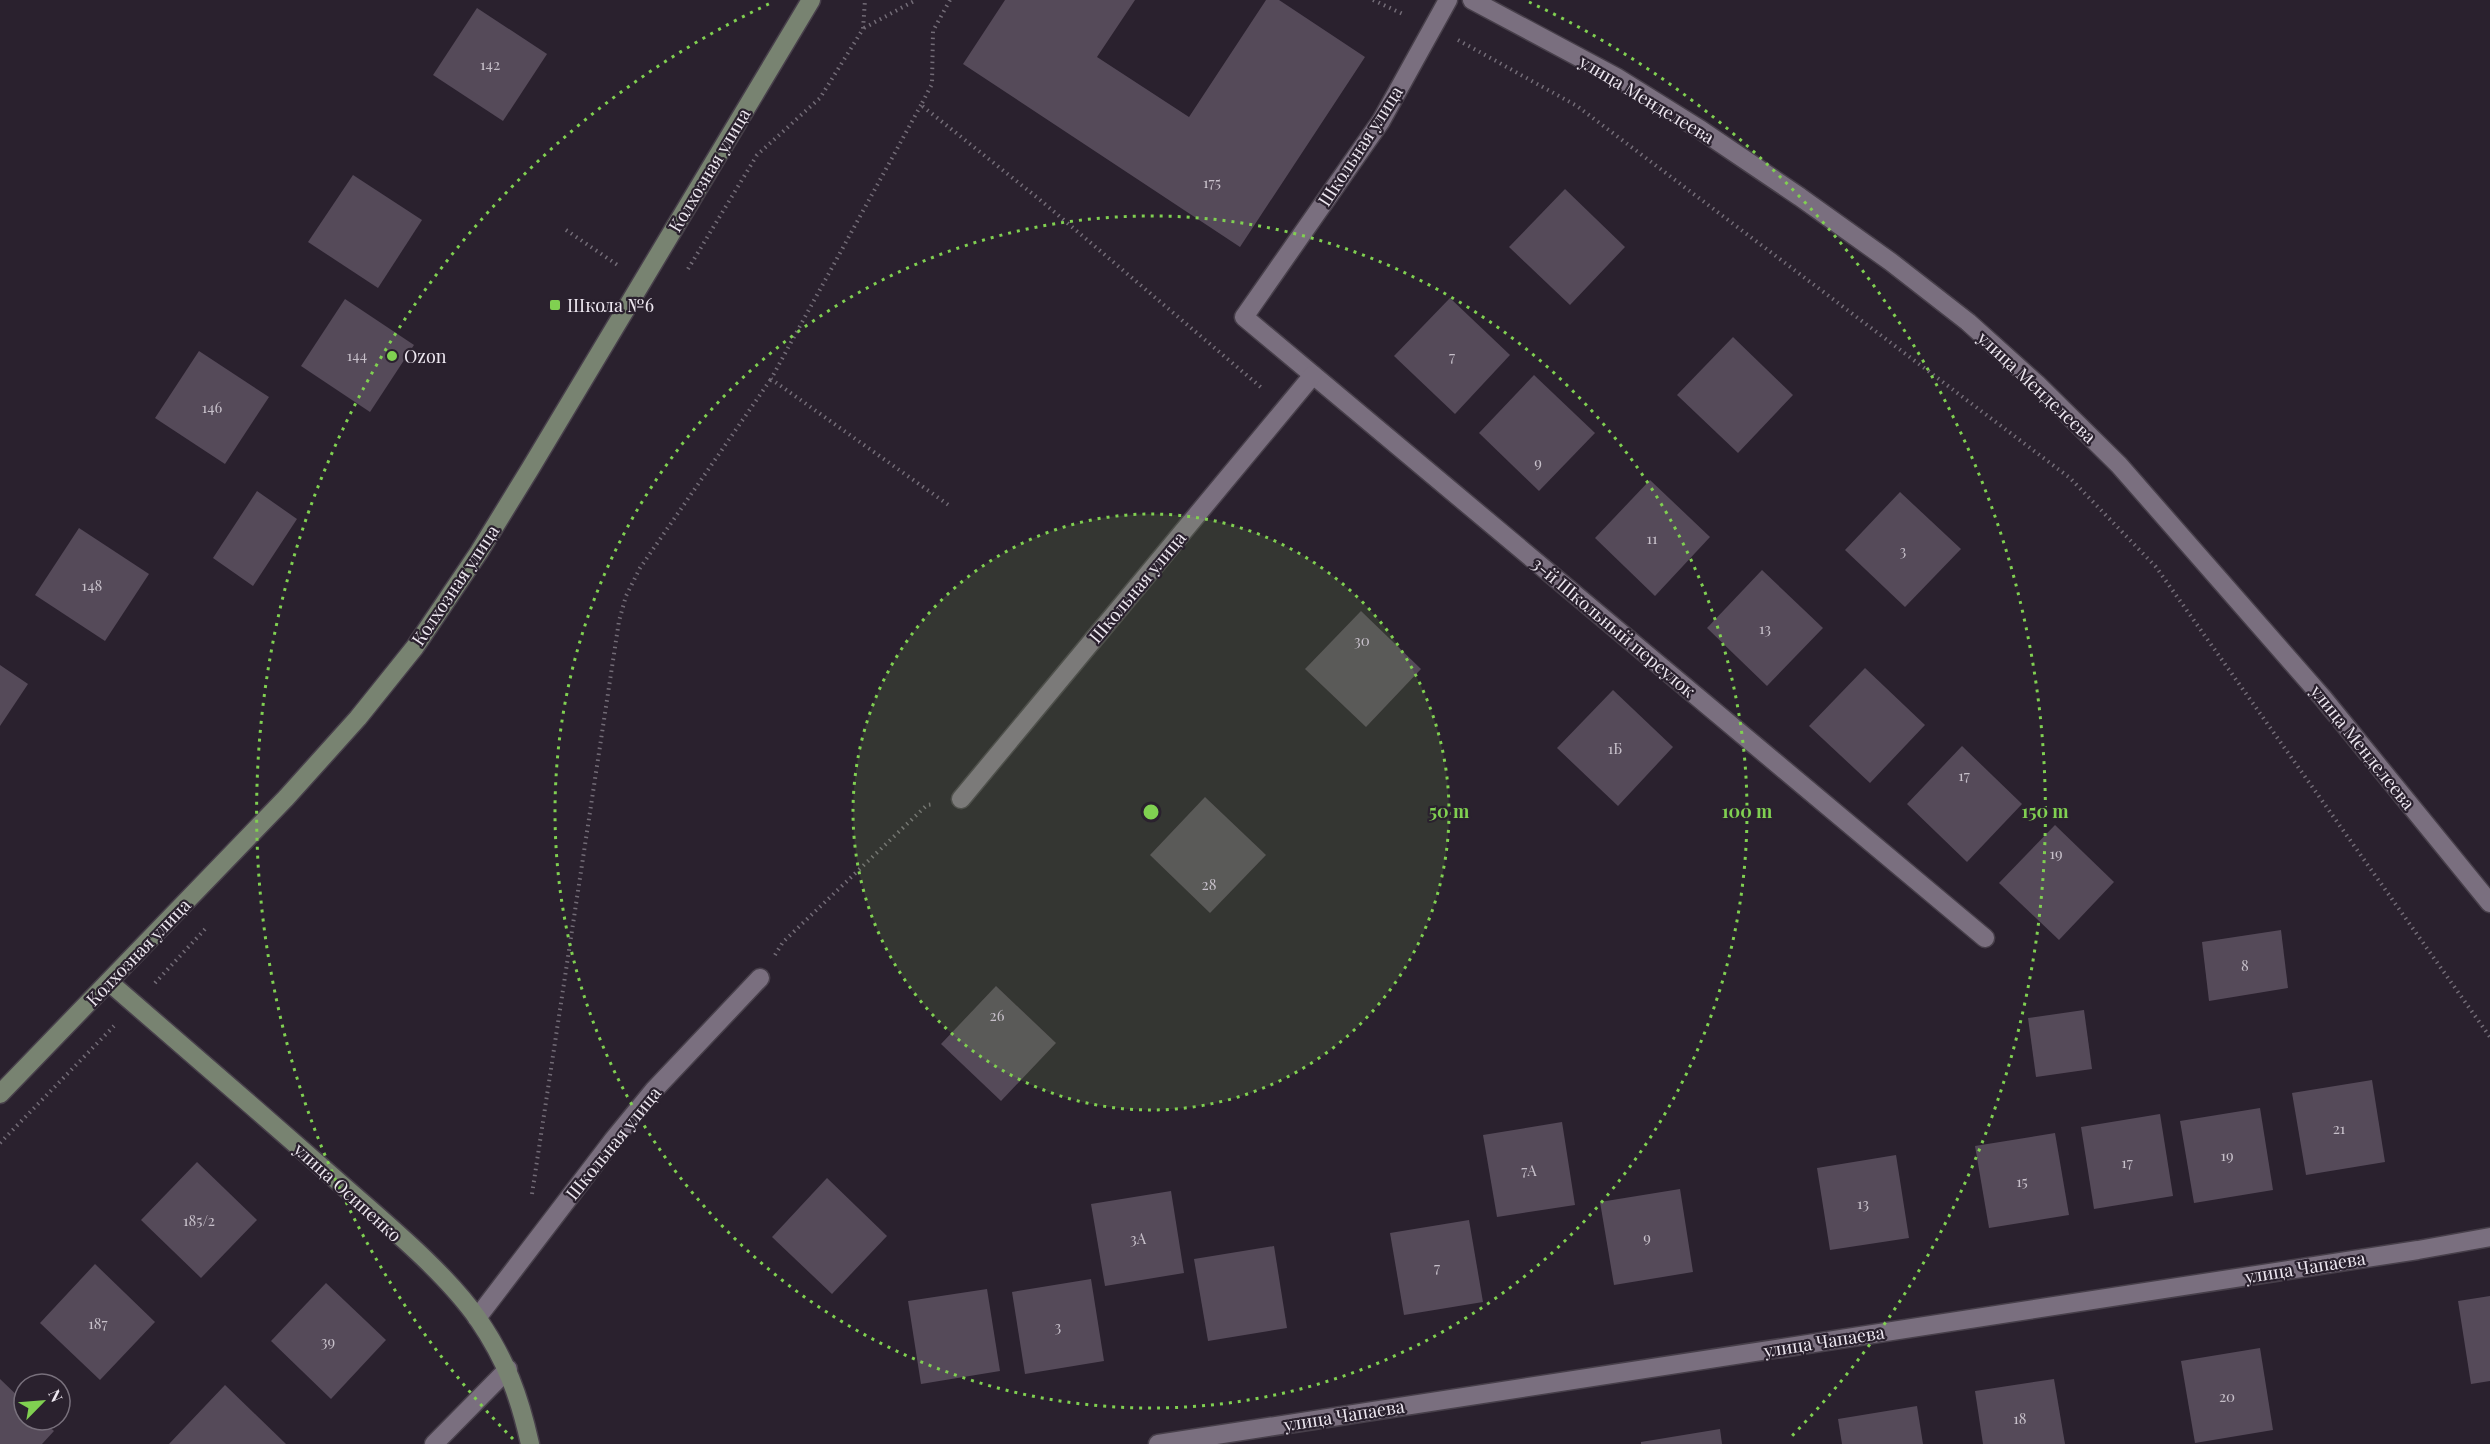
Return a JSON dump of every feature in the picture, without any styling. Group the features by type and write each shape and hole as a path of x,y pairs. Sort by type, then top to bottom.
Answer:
{"main road":[{"name":"Колхозная улица","path":"0,1094 286,798 358,718 415,647 479,552 811,0"},
{"name":"улица Осипенко","path":"109,982 384,1222 438,1273 477,1318 508,1369 524,1417 530,1444"}],"street":[{"name":"Школьная улица","path":"1244,317 1380,121 1448,0"},
{"name":"улица Менделеева","path":"1472,0 1616,77 1701,130 1891,262 1968,322 2037,384 2119,465 2301,672 2490,903"},
{"name":"3-й Школьный переулок","path":"1244,317 1984,938"},
{"name":"Школьная улица","path":"961,799 1313,375"},
{"name":"Школьная улица","path":"477,1318 654,1090 760,978"},
{"name":"улица Чапаева","path":"1158,1444 2490,1237"},
{"path":"434,1444 508,1369"}],"path":[{"path":"863,29 916,0"},
{"path":"532,1199 619,621 626,596 640,568 771,379 921,105 932,84 933,31 950,0"},
{"path":"1373,0 1433,27 1577,106 2070,478 2156,567 2490,1037"},
{"path":"921,105 1048,206 1286,408"},
{"path":"771,379 950,506"},
{"path":"760,978 783,942 927,805 961,799"}],"building":[{"path":"1005,0 1135,0 1097,57 1189,117 1266,0 1279,0 1365,57 1240,247 963,64"},
{"path":"477,8 547,54 503,121 433,75"},
{"path":"353,175 422,220 378,288 308,242"},
{"path":"1565,189 1625,247 1570,305 1509,247"},
{"path":"1450,298 1510,355 1455,414 1394,356"},
{"path":"345,299 414,345 370,412 301,366"},
{"path":"1733,337 1793,395 1738,453 1677,395"},
{"path":"199,351 269,397 225,464 155,418"},
{"path":"1534,375 1595,433 1539,491 1479,433"},
{"path":"1650,480 1710,537 1655,596 1595,538"},
{"path":"257,491 297,519 253,586 213,558"},
{"path":"1900,492 1961,549 1905,607 1845,550"},
{"path":"79,528 149,574 105,641 35,595"},
{"path":"1762,570 1823,628 1767,686 1707,628"},
{"path":"1361,611 1421,669 1366,727 1305,669"},
{"path":"0,665 28,684 0,726"},
{"path":"1865,668 1925,725 1870,783 1809,726"},
{"path":"1613,690 1673,747 1618,806 1557,748"},
{"path":"1962,746 2022,804 1967,862 1907,804"},
{"path":"1205,797 1266,855 1210,913 1150,855"},
{"path":"2055,825 2114,882 2059,940 1999,883"},
{"path":"2281,930 2288,988 2209,1001 2202,942"},
{"path":"996,986 1056,1043 1001,1101 941,1044"},
{"path":"2084,1010 2092,1069 2036,1077 2028,1018"},
{"path":"2372,1080 2385,1162 2306,1175 2292,1093"},
{"path":"2260,1108 2273,1190 2194,1203 2180,1121"},
{"path":"2160,1114 2173,1196 2094,1209 2081,1127"},
{"path":"1562,1122 1575,1205 1497,1217 1483,1135"},
{"path":"2055,1133 2069,1215 1989,1228 1975,1146"},
{"path":"1896,1155 1909,1238 1830,1250 1817,1168"},
{"path":"197,1162 257,1220 201,1278 141,1220"},
{"path":"827,1178 887,1236 832,1294 772,1237"},
{"path":"1680,1189 1693,1272 1614,1285 1600,1202"},
{"path":"1171,1191 1184,1273 1105,1286 1091,1204"},
{"path":"1469,1220 1483,1302 1404,1315 1390,1233"},
{"path":"1274,1246 1287,1328 1208,1341 1194,1259"},
{"path":"95,1264 155,1322 100,1380 40,1323"},
{"path":"1091,1279 1104,1361 1025,1374 1012,1292"},
{"path":"326,1283 386,1340 331,1399 271,1341"},
{"path":"987,1289 1000,1371 921,1384 908,1301"},
{"path":"2490,1296 2490,1381 2471,1384 2458,1301"},
{"path":"2260,1348 2273,1430 2195,1443 2181,1361"},
{"path":"0,1379 12,1390 12,1432 53,1432 42,1444 0,1444"},
{"path":"2054,1379 2065,1444 1983,1444 1975,1391"},
{"path":"225,1385 286,1444 169,1444"},
{"path":"1917,1406 1923,1444 1842,1444 1838,1419"},
{"path":"1720,1429 1722,1444 1641,1444 1641,1442"}],"place":[{"name":"Школа №6","path":"555,305"},
{"name":"Ozon","path":"392,356"}]}
